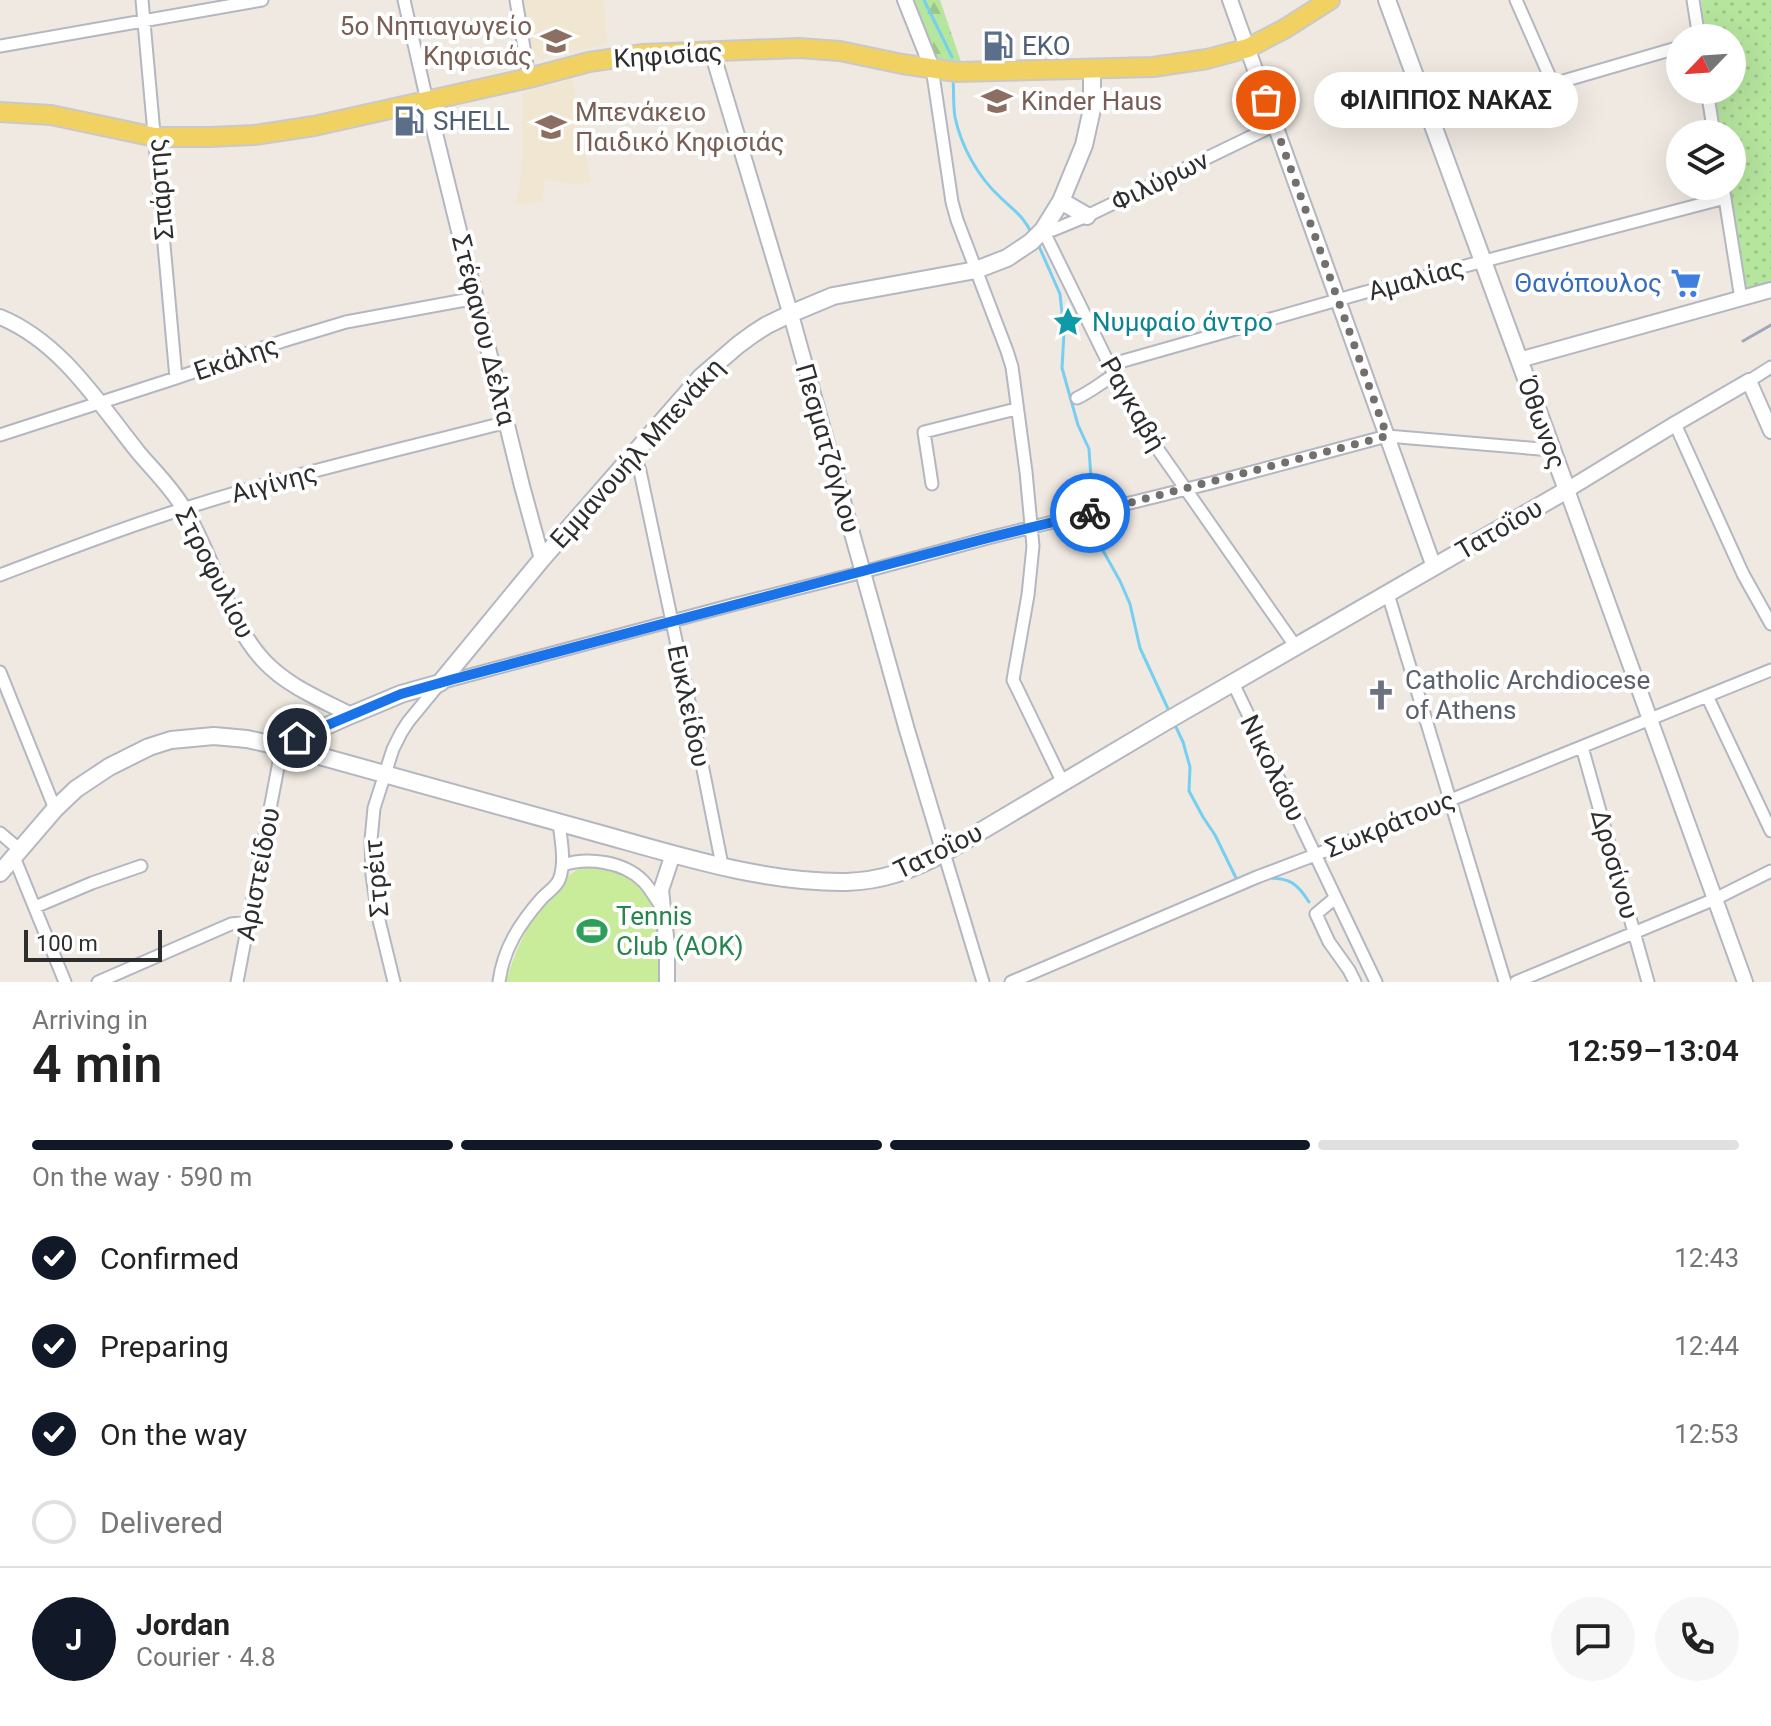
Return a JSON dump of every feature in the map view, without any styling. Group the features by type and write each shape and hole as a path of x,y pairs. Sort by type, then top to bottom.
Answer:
{"main road":[{"name":"Κηφισίας","path":"0,112 51,115 155,137 210,137 264,134 314,126 620,56 799,48 830,49 944,70 1092,70 1179,64 1248,48 1296,23 1330,0"},
{"name":"Όθωνος","path":"1387,0 1567,490"},
{"name":"Εμμανουήλ Μπενάκη","path":"440,683 542,559 701,377 760,329 839,295 976,270 1007,258 1031,242 1043,230 1061,201 1084,145 1092,109 1092,70"},
{"path":"1061,201 1087,216"},
{"name":"Τατοΐου","path":"0,873 55,809 76,789 109,767 139,751 171,740 214,736 282,746 722,865 803,880 848,882 885,878 944,853 1567,490"},
{"path":"282,746 401,694 440,683"}],"street":[{"name":"Σπάρτης","path":"142,0 176,378"},
{"path":"0,46 262,0"},
{"path":"404,0 427,101"},
{"path":"516,0 529,78"},
{"path":"905,0 944,70 952,202 1012,367 1032,527 1028,595 1013,680 1063,783"},
{"path":"1230,0 1434,567"},
{"path":"1516,0 1553,84"},
{"path":"1693,0 1697,24"},
{"path":"1432,123 1666,51"},
{"name":"Πεσματζόγλου","path":"712,52 983,982"},
{"name":"Στέφανου Δέλτα","path":"427,101 542,559"},
{"name":"Φιλύρων","path":"1043,230 1053,230 1087,216 1275,125"},
{"name":"Αμαλίας","path":"1077,398 1093,390 1112,370 1338,300 1696,200"},
{"path":"1725,200 1741,299"},
{"name":"Ραγκαβή","path":"1043,230 1134,415 1296,647"},
{"path":"1519,360 1771,290"},
{"name":"Εκάλης","path":"0,435 346,322 476,298"},
{"name":"Στροφυλίου","path":"0,317 37,337 70,367 184,508 254,649 287,681 351,715"},
{"name":"Τατοΐου","path":"1567,490 1771,367"},
{"path":"1749,381 1771,431"},
{"path":"932,484 924,432 1016,409"},
{"name":"Αιγίνης","path":"0,575 184,508 507,422"},
{"path":"1675,424 1743,574 1771,624"},
{"path":"440,683 1387,436 1552,450"},
{"name":"Ευκλείδου","path":"634,454 722,865"},
{"name":"Όθωνος","path":"1567,490 1745,982"},
{"path":"1388,594 1505,982"},
{"name":"Σωκράτους","path":"1011,982 1251,879 1771,670"},
{"path":"0,672 55,809"},
{"name":"Εμμανουήλ Μπενάκη","path":"384,774 401,733 440,683"},
{"name":"Νικολάου","path":"1233,683 1376,982"},
{"path":"1707,696 1771,831"},
{"name":"Αριστείδου","path":"237,982 282,746"},
{"name":"Δροσίνου","path":"1582,747 1648,982"},
{"name":"Στρέιτ","path":"384,774 374,808 371,857 378,916 394,982"},
{"path":"499,982 513,936 558,882 563,865 559,823"},
{"path":"0,833 17,853 65,982"},
{"path":"613,865 619,839"},
{"path":"667,982 661,890 673,854"},
{"path":"563,865 587,860 626,869 643,880 662,908"},
{"path":"35,907 141,866"},
{"path":"1516,982 1715,899 1771,871"},
{"path":"1335,898 1316,914 1329,942 1355,982"},
{"path":"98,982 231,924 249,922"}],"shaded area":[{"path":"523,0 604,0 607,44 539,57 533,53"},
{"name":"Μπενάκειο Παιδικό Κηφισιάς","path":"572,79 591,181 575,185 544,179 543,202 519,205 516,202 522,161 522,93"}],"green space":[{"path":"910,0 940,0 961,62 933,59"},
{"path":"1701,0 1771,0 1771,281 1744,289 1731,200 1746,200 1746,120 1719,120 1716,104 1746,104 1746,24 1704,24"},
{"name":"Tennis Club (AOK)","path":"590,866 612,871 643,891 657,922 658,982 505,982 531,921 560,881"}],"waterway":[{"path":"924,0 952,57"},
{"path":"953,80 955,117 961,139 985,180 1022,218 1032,234"},
{"path":"1038,244 1060,294 1064,333 1062,368 1078,425 1089,449 1094,523 1101,547 1130,604 1140,648 1169,711"},
{"path":"1175,725 1190,767 1189,791 1236,878 1240,880"},
{"path":"1267,878 1292,883 1309,902"}],"railway":[{"path":"1743,341 1771,325"}],"way so far":[{"path":"1090,513 1387,436 1266,100"}],"place":[{"name":"5ο Νηπιαγωγείο Κηφισιάς","path":"556,41"},
{"name":"EKO","path":"998,46"},
{"name":"ΦΙΛΙΠΠΟΣ ΝΑΚΑΣ","path":"1266,100"},
{"name":"Kinder Haus","path":"997,101"},
{"name":"SHELL","path":"409,121"},
{"name":"Μπενάκειο Παιδικό Κηφισιάς","path":"551,127"},
{"name":"Θανόπουλος","path":"1686,283"},
{"name":"Νυμφαίο άντρο","path":"1068,322"},
{"name":"Catholic Archdiocese of Athens","path":"1381,695"},
{"name":"Tennis Club (AOK)","path":"592,931"}],"route":[{"path":"297,738 401,694 1090,513"}]}
